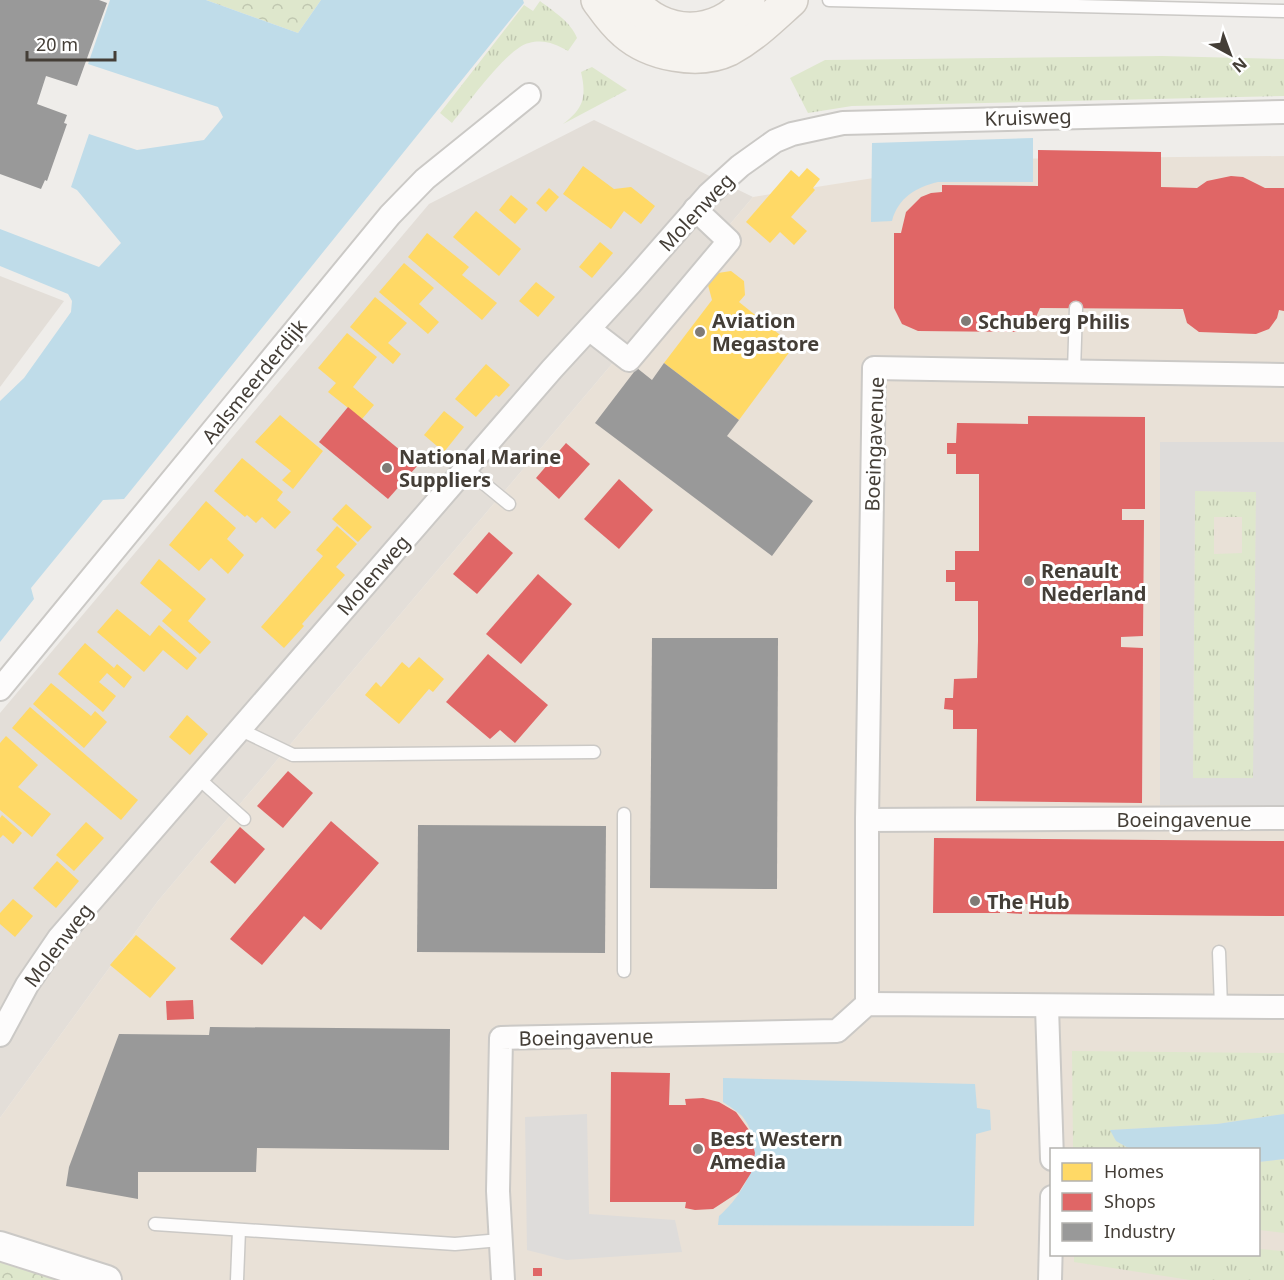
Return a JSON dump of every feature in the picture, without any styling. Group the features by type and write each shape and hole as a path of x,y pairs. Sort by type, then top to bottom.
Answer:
{"main road":[{"path":"598,0 625,33 648,46 681,55 706,56 728,49 754,34 791,0"},
{"path":"632,0 638,8 653,19 669,27 687,30 722,23 738,13 748,0"}],"street":[{"name":"Aalsmeerderdijk","path":"0,689 390,215 425,179 529,95"},
{"name":"Kruisweg","path":"775,141 792,134 843,123 1284,112"},
{"name":"Molenweg","path":"0,1035 27,985 58,938 197,777 465,468 695,209 740,166 775,141"},
{"path":"589,329 629,360 729,242 695,209"},
{"name":"Boeingavenue","path":"503,1280 498,1191 501,1038 837,1031 867,1004 867,820 874,368 1284,375"},
{"name":"Boeingavenue","path":"867,820 1284,819"},
{"path":"867,1004 1284,1007"},
{"path":"1047,1007 1052,1148"},
{"path":"0,1246 108,1280"},
{"path":"1050,1280 1051,1256"}],"lane":[{"path":"830,0 1284,11"},
{"path":"1074,371 1076,308"},
{"path":"465,468 510,504"},
{"path":"239,729 293,755 594,752"},
{"path":"197,777 244,819"},
{"path":"624,814 624,971"},
{"path":"1219,952 1221,1007"},
{"path":"155,1224 455,1244 501,1240"},
{"path":"237,1280 239,1230"}],"shaded area":[{"path":"594,120 753,197 158,901 0,1118 0,713 429,204"},
{"path":"1284,156 1284,1280 0,1280 0,1118 158,901 753,197 995,159"},
{"path":"0,276 64,301 0,387"},
{"path":"1160,442 1284,442 1284,805 1160,805","holes":["1195,491 1256,492 1253,778 1193,778"]},
{"path":"587,1114 589,1214 675,1220 682,1252 566,1260 527,1250 525,1117"}],"green space":[{"path":"206,0 321,0 298,33"},
{"path":"540,1 561,17 574,32 577,38 568,51 545,42 529,43 520,47 499,65 452,123 440,113 524,5 533,11"},
{"path":"1162,56 1284,59 1284,96 852,106 808,113 790,78 825,60"},
{"path":"592,67 627,90 563,124 575,113 582,102 584,89 581,72"},
{"path":"1195,491 1256,492 1254,778 1193,778","holes":["1214,517 1242,517 1242,553 1214,554"]},
{"path":"1072,1051 1284,1053 1284,1114 1217,1124 1111,1130 1116,1141 1128,1148 1073,1148"},
{"path":"1284,1159 1284,1233 1260,1230 1260,1162"},
{"path":"1260,1249 1284,1251 1284,1280 1190,1280 1074,1262 1074,1256 1260,1256"},
{"path":"0,1260 66,1280 0,1280"}],"water":[{"path":"110,0 206,0 298,33 321,0 523,0 524,3 124,499 103,500 31,588 34,599 0,642 0,401 24,378 71,312 72,301 68,294 0,266 0,229 99,267 121,243 77,190 71,187 89,134 137,150 204,140 223,117 218,107 88,64"},
{"path":"1033,138 1033,182 938,182 915,190 903,200 892,221 871,222 872,143"},
{"path":"723,1078 975,1084 977,1108 990,1110 991,1130 976,1134 974,1226 718,1225 719,1216 738,1195 745,1183 754,1156 754,1142 750,1129 742,1116 723,1102"},
{"path":"1284,1114 1284,1159 1260,1162 1260,1148 1128,1148 1116,1141 1110,1130 1217,1124"}],"building: Homes":[{"path":"583,166 614,189 631,187 655,206 641,224 624,211 611,229 563,194"},
{"path":"807,168 820,179 813,188 815,190 791,217 807,231 794,245 780,232 770,243 746,222 791,170 799,177"},
{"path":"549,188 559,197 546,212 536,203"},
{"path":"511,195 528,209 515,224 499,210"},
{"path":"476,211 521,249 499,276 453,237"},
{"path":"427,233 469,267 462,275 497,303 482,320 408,257"},
{"path":"600,242 613,253 592,278 579,267"},
{"path":"404,263 434,288 419,304 439,322 428,334 379,292"},
{"path":"731,271 744,281 745,295 739,302 794,346 739,420 664,363 712,300 708,285 718,273"},
{"path":"536,282 555,297 538,317 519,301"},
{"path":"375,297 407,323 388,343 401,354 393,364 350,327"},
{"path":"347,333 377,357 353,387 374,405 362,419 328,392 336,383 318,368"},
{"path":"486,364 510,385 499,397 496,395 476,417 455,399"},
{"path":"444,411 464,427 444,452 424,435"},
{"path":"280,415 323,451 293,489 282,480 291,471 255,442"},
{"path":"242,458 283,492 277,500 291,512 275,529 262,517 256,523 247,515 245,517 214,491"},
{"path":"206,501 236,528 227,539 244,555 228,574 211,558 199,571 169,545"},
{"path":"346,504 372,527 358,542 332,519"},
{"path":"337,526 357,544 336,567 345,575 284,648 261,627 323,556 316,550"},
{"path":"159,559 206,599 188,621 211,642 200,654 162,621 172,610 140,583"},
{"path":"117,609 150,636 159,625 197,658 187,670 163,650 144,672 97,632"},
{"path":"85,643 114,668 117,664 132,677 124,688 107,673 99,682 116,696 103,712 58,674"},
{"path":"419,657 444,679 433,692 429,689 399,724 365,695 376,682 381,687 402,662 409,668"},
{"path":"51,683 91,716 95,711 107,722 84,748 33,704"},
{"path":"30,707 138,800 121,820 12,728"},
{"path":"187,715 208,734 190,755 169,737"},
{"path":"6,736 38,765 18,787 51,814 32,837 0,810 0,743"},
{"path":"2,815 22,833 13,844 3,835 0,838"},
{"path":"86,822 104,838 74,871 56,855"},
{"path":"57,861 79,881 56,908 33,888"},
{"path":"13,899 33,916 15,937 0,924 0,913"},
{"path":"136,935 176,968 150,998 110,965"}],"building: Shops":[{"path":"1038,150 1161,152 1161,187 1197,188 1207,181 1231,176 1243,177 1265,188 1284,188 1284,311 1279,310 1277,318 1269,329 1256,334 1199,332 1187,323 1183,309 1040,308 1033,324 1017,332 918,331 902,324 894,308 894,233 901,233 906,212 921,197 942,192 942,185 1038,186"},
{"path":"348,407 418,465 388,499 319,442"},
{"path":"1028,416 1145,417 1145,509 1122,509 1122,520 1144,520 1143,636 1121,637 1121,647 1143,648 1142,803 976,801 977,729 953,729 953,710 944,709 945,698 953,698 954,679 977,678 978,641 978,601 955,601 955,582 946,582 946,570 955,570 955,551 979,551 979,474 956,474 956,454 947,454 947,443 956,443 957,423 1028,424"},
{"path":"566,443 590,464 559,499 536,478"},
{"path":"619,479 653,510 619,549 584,519"},
{"path":"489,532 513,553 477,594 453,574"},
{"path":"538,574 572,604 521,664 486,634"},
{"path":"488,654 548,705 515,743 500,730 490,739 446,702"},
{"path":"288,771 313,793 283,828 257,806"},
{"path":"331,821 379,863 321,930 304,916 262,965 230,939"},
{"path":"240,827 265,849 235,884 210,862"},
{"path":"934,838 1284,841 1284,916 1029,914 1029,904 1022,904 1022,914 1007,913 1007,904 1000,904 1000,913 933,913"},
{"path":"193,1000 194,1019 167,1020 166,1001"},
{"path":"611,1072 670,1073 669,1105 686,1105 685,1099 703,1098 719,1102 736,1112 749,1130 755,1153 751,1173 739,1192 713,1209 685,1208 686,1202 610,1202"},
{"path":"533,1268 542,1268 542,1276 533,1276"}],"building: Industry":[{"path":"0,0 99,0 107,3 77,86 46,76 37,104 67,115 64,123 67,124 47,181 45,180 41,189 0,174"},
{"path":"664,363 739,420 727,436 813,501 772,556 595,423 637,368 652,380"},
{"path":"652,638 778,638 777,889 650,888"},
{"path":"418,825 606,826 605,953 417,952"},
{"path":"210,1027 450,1029 449,1150 257,1148 256,1172 138,1172 138,1199 66,1186 69,1167 119,1034 209,1035"}],"place":[{"name":"Schuberg Philis","path":"966,321"},
{"name":"Aviation Megastore","path":"700,332"},
{"name":"National Marine Suppliers","path":"387,468"},
{"name":"Renault Nederland","path":"1029,581"},
{"name":"The Hub","path":"975,901"},
{"name":"Best Western Amedia","path":"698,1149"}]}
